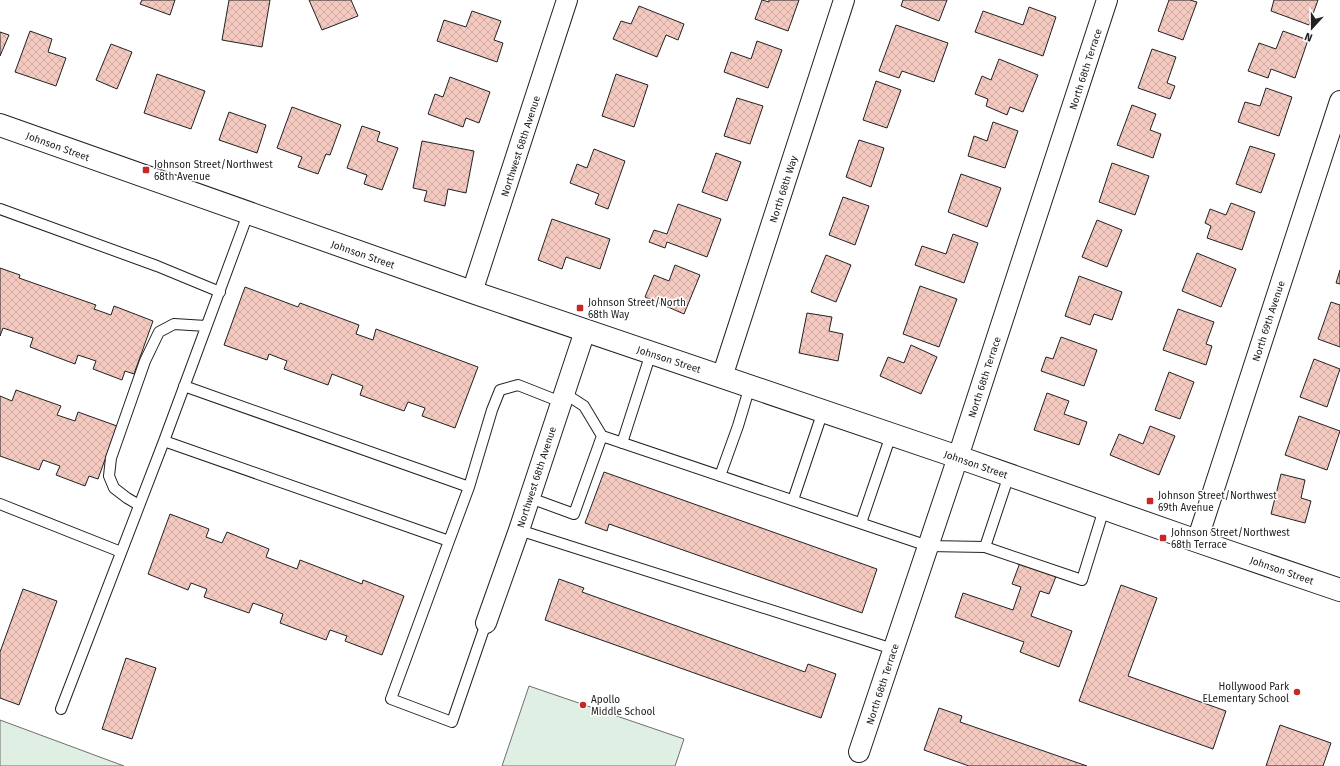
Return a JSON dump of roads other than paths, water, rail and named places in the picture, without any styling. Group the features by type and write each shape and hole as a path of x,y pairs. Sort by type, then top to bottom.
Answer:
{"street":[{"name":"Northwest 68th Avenue","path":"472,292 567,0"},
{"name":"North 68th Way","path":"722,377 844,0"},
{"name":"North 68th Terrace","path":"859,752 958,457 1107,0"},
{"name":"North 69th Avenue","path":"1197,541 1340,102"},
{"name":"Johnson Street","path":"0,125 472,292 958,457 1340,590"},
{"name":"Northwest 68th Avenue","path":"486,623 530,498 585,331"}],"lane":[{"path":"0,209 157,266 220,292"},
{"path":"61,710 164,441 248,214"},
{"path":"139,506 114,488 110,476 111,458 145,361 159,332 174,324 206,326"},
{"path":"622,443 651,353"},
{"path":"486,623 452,722 391,699 469,487 492,410 500,390 518,385 563,398 584,406 602,436 622,443 928,546 985,546 1082,580 1104,509"},
{"path":"184,386 469,487"},
{"path":"720,476 738,426 750,386"},
{"path":"793,500 823,411"},
{"path":"861,523 891,435"},
{"path":"530,498 574,514 602,436"},
{"path":"164,441 449,540"},
{"path":"985,546 1009,475"},
{"path":"0,504 121,552"},
{"path":"519,530 893,649"}],"place":[{"name":"Johnson Street/Northwest 68th Avenue","path":"146,170"},
{"name":"Johnson Street/North 68th Way","path":"580,308"},
{"name":"Johnson Street/Northwest 69th Avenue","path":"1150,501"},
{"name":"Johnson Street/Northwest 68th Terrace","path":"1163,538"},
{"name":"Hollywood Park ELementary School","path":"1297,692"},
{"name":"Apollo Middle School","path":"583,705"}]}
